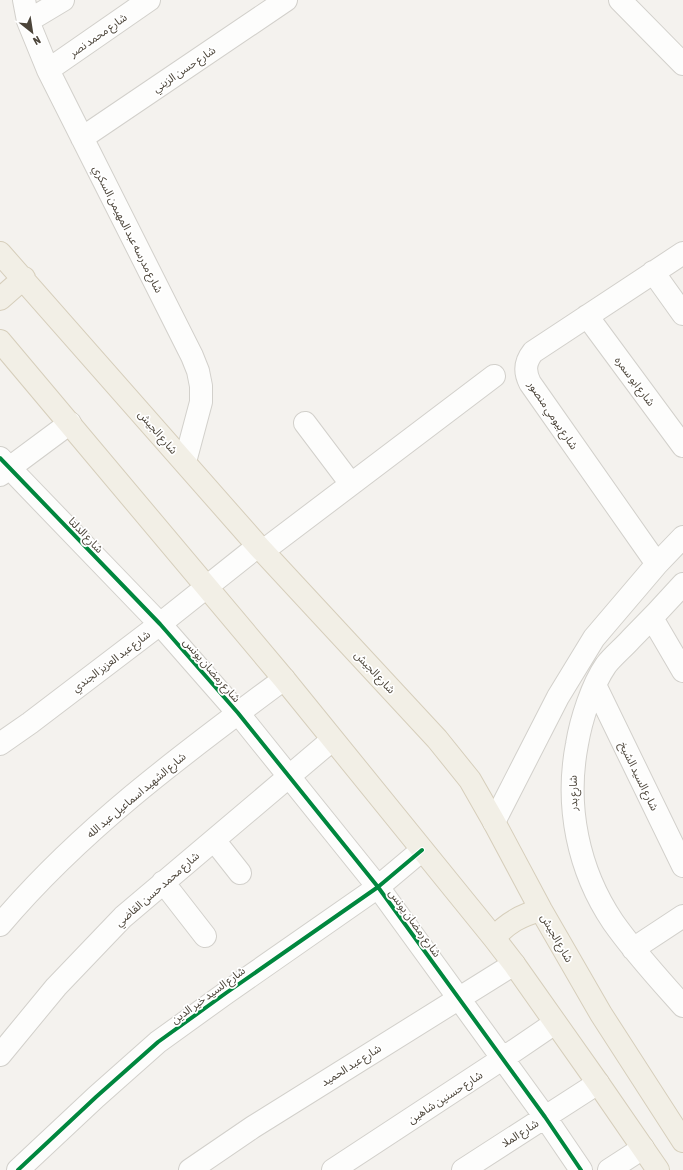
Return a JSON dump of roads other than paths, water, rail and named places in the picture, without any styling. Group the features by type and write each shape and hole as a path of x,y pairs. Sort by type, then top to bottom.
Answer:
{"main road":[{"name":"شارع الجيش","path":"0,253 24,278 261,548 437,739 470,780 541,910 601,1014 683,1141"},
{"path":"0,299 24,278"},
{"path":"0,341 284,679 494,938 514,964 658,1170"},
{"path":"494,938 514,919 527,913 541,910"}],"street":[{"name":"شارع مدرسه عبد المهيمن السكري","path":"24,0 28,21 48,70 192,356 198,371 201,386 201,402 184,462"},
{"path":"28,21 63,0"},
{"name":"شارع محمد نصر","path":"48,70 149,0"},
{"name":"شارع حسن الزيني","path":"82,138 286,0"},
{"path":"620,0 683,64"},
{"name":"شارع بيومي منصور","path":"657,564 535,390 526,376 525,367 528,358 534,352 683,253"},
{"path":"653,272 683,314"},
{"name":"شارع ابو سمره","path":"587,316 683,446"},
{"name":"شارع عبد العزيز الجندي","path":"0,744 207,587 351,484 494,376"},
{"path":"3,467 70,423"},
{"path":"305,423 351,484"},
{"name":"شارع الدلتا","path":"3,467 160,624"},
{"path":"494,822 558,697 594,638 657,564 683,537"},
{"name":"شارع بدر","path":"683,584 606,666 595,685 580,724 573,764 572,806 579,847 592,886 613,922 633,949 683,1006"},
{"path":"652,618 683,671"},
{"name":"شارع رمضان يونس","path":"160,624 238,713 378,887 545,1117 580,1170"},
{"name":"شارع الشهيد اسماعيل عبد الله","path":"0,925 48,872 133,795 284,679"},
{"name":"شارع السيد الشيخ","path":"595,685 683,866"},
{"path":"0,756 30,722"},
{"name":"شارع محمد حسن القاضي","path":"0,1055 56,988 123,916 332,740"},
{"path":"214,840 240,873"},
{"name":"شارع السيد خير الدين","path":"18,1170 96,1096 158,1042 378,887 422,850"},
{"path":"164,882 205,936"},
{"path":"633,949 683,916"},
{"name":"شارع عبد الحميد","path":"190,1170 253,1127 514,964"},
{"name":"شارع حسنين شاهين","path":"333,1170 555,1023"},
{"name":"شارع الملا","path":"463,1170 598,1083"},
{"path":"609,1170 643,1148"}]}
